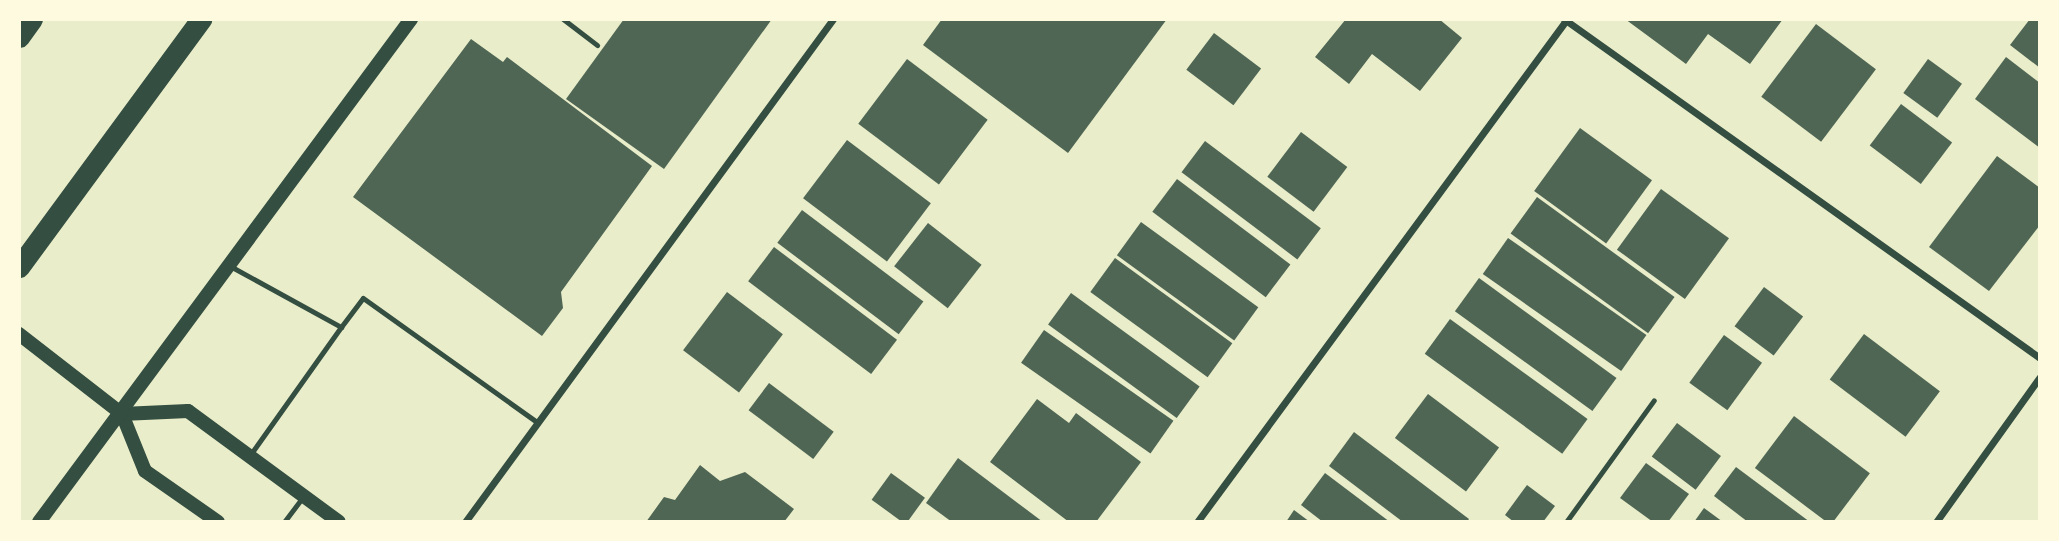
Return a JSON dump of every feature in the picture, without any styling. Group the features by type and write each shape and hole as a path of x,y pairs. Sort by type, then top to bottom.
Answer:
{"highway":[{"path":"19,37 32,19"},
{"path":"19,267 201,19"}],"main road":[{"path":"39,522 122,414 411,19"},
{"path":"19,334 122,414 145,471 218,522"},
{"path":"122,414 188,411 339,522"}],"street":[{"path":"465,522 833,19"},
{"path":"1197,522 1566,20 2040,358"},
{"path":"1936,522 2040,377"}],"lane":[{"path":"563,19 597,45"},
{"path":"230,266 341,327"},
{"path":"250,455 363,298 538,423"},
{"path":"1566,522 1654,400"},
{"path":"284,522 304,495"}],"building":[{"path":"624,19 772,19 664,169 566,99"},
{"path":"942,19 1167,19 1068,153 923,45"},
{"path":"1346,19 1439,19 1462,38 1420,91 1372,54 1349,84 1315,57"},
{"path":"1625,19 1783,19 1750,64 1708,34 1686,64"},
{"path":"2030,19 2040,19 2040,68 2010,45"},
{"path":"1816,24 1876,69 1821,142 1761,97"},
{"path":"1214,33 1261,69 1233,105 1186,70"},
{"path":"471,39 503,62 507,57 652,166 561,292 563,308 542,336 353,197"},
{"path":"2006,57 2040,83 2040,148 1975,99"},
{"path":"907,59 988,120 939,184 858,124"},
{"path":"1928,59 1962,84 1937,118 1903,93"},
{"path":"1901,104 1952,143 1921,184 1870,146"},
{"path":"1580,128 1652,180 1606,243 1534,191"},
{"path":"1301,132 1347,167 1314,212 1267,177"},
{"path":"847,140 931,203 887,261 803,198"},
{"path":"1205,141 1321,228 1297,259 1182,172"},
{"path":"1997,156 2040,188 2040,225 1989,291 1929,247"},
{"path":"1177,179 1290,264 1266,297 1152,212"},
{"path":"1661,189 1729,238 1685,299 1617,250"},
{"path":"1537,197 1675,297 1648,333 1511,233"},
{"path":"802,210 923,301 899,334 777,243"},
{"path":"1141,222 1258,307 1234,340 1117,255"},
{"path":"928,223 982,265 948,308 894,266"},
{"path":"1508,238 1646,335 1621,371 1483,274"},
{"path":"774,247 897,340 871,374 748,281"},
{"path":"1115,258 1232,343 1208,377 1090,292"},
{"path":"1479,278 1617,378 1592,411 1455,311"},
{"path":"1764,287 1803,316 1774,356 1735,326"},
{"path":"727,292 783,334 739,392 683,350"},
{"path":"1071,293 1200,386 1177,418 1048,325"},
{"path":"1450,319 1588,419 1562,454 1425,354"},
{"path":"1044,330 1173,421 1150,453 1021,363"},
{"path":"1864,334 1940,391 1906,437 1830,380"},
{"path":"1724,335 1762,363 1727,410 1689,383"},
{"path":"769,383 834,432 813,459 749,410"},
{"path":"1428,394 1499,448 1466,491 1395,438"},
{"path":"1037,399 1069,423 1076,413 1141,462 1096,522 1069,522 990,462"},
{"path":"1794,416 1870,473 1833,522 1827,522 1755,468"},
{"path":"1677,423 1721,456 1696,490 1652,457"},
{"path":"1354,432 1469,519 1467,522 1403,522 1329,466"},
{"path":"958,458 1043,522 952,522 926,503"},
{"path":"1646,463 1689,494 1668,522 1653,522 1620,498"},
{"path":"700,465 720,481 745,472 794,509 784,522 646,522 664,497 675,500"},
{"path":"1736,467 1810,522 1748,522 1714,496"},
{"path":"891,473 925,498 907,522 902,522 872,500"},
{"path":"1325,473 1390,522 1323,522 1301,505"},
{"path":"1527,485 1555,506 1543,522 1514,522 1505,515"},
{"path":"1704,508 1723,522 1694,522"},
{"path":"1294,510 1310,522 1286,522"}]}
